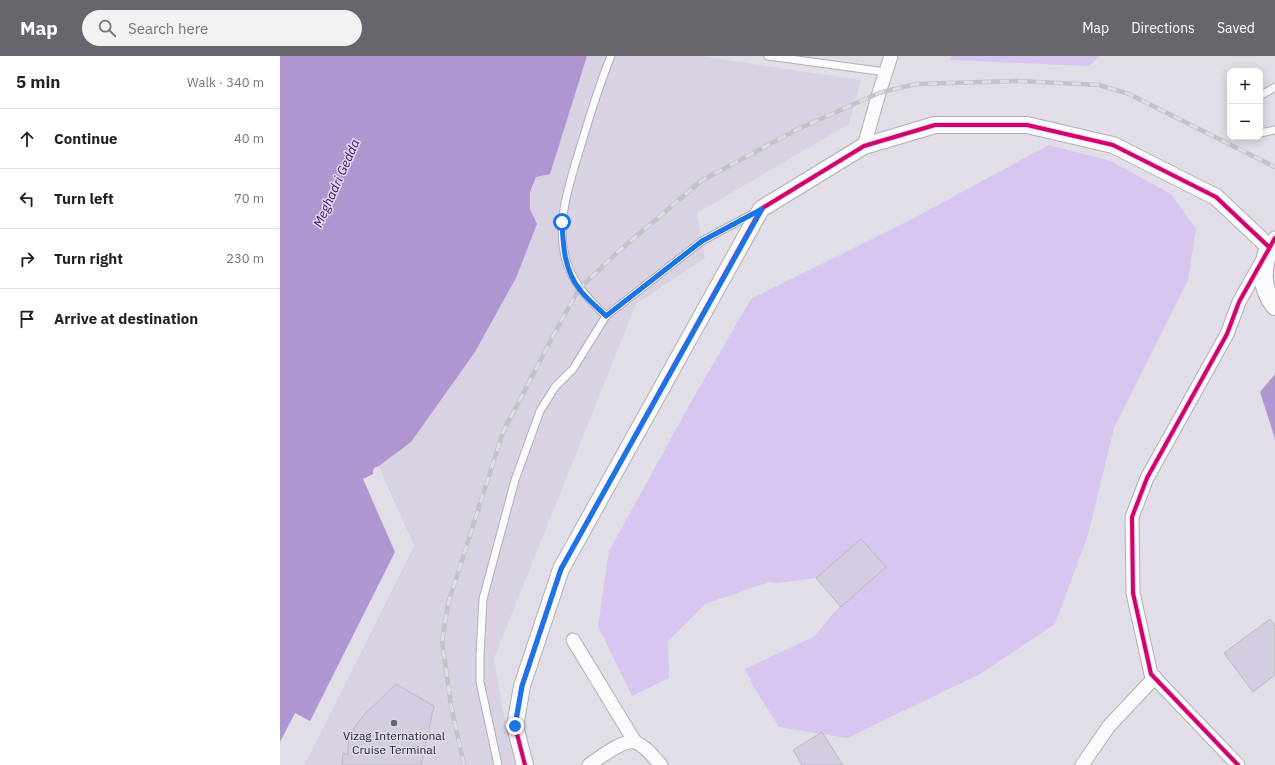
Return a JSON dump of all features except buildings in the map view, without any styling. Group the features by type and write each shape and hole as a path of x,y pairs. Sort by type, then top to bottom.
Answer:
{"main road":[{"path":"1273,246 1263,264 1263,279 1273,304"}],"street":[{"path":"864,146 891,56"},
{"path":"525,765 515,726 522,686 561,569 762,209 864,146 935,125 1027,124 1113,145 1216,197 1273,246 1239,302 1227,334 1147,478 1132,517 1133,593 1151,674 1238,765"},
{"path":"573,640 635,742 647,750 661,765"},
{"path":"1082,765 1109,726 1155,677"},
{"path":"589,765 626,742 635,742"}],"lane":[{"path":"606,316 579,289 570,273 565,260 562,222 565,198 602,78 611,56"},
{"path":"768,56 886,72"},
{"path":"1263,94 1275,87"},
{"path":"1263,132 1275,130"},
{"path":"498,765 480,682 483,599 515,480 540,411 555,387 573,369 606,316 702,241 762,209"}],"shaded area":[{"path":"587,56 701,56 861,80 849,124 697,213 705,258 636,304 494,658 503,711 515,765 305,765 415,546 379,466 411,442 475,352 516,278 537,224 530,209 530,192"},
{"path":"952,56 1100,56 1089,66 950,60"},
{"path":"1049,145 1111,161 1171,194 1196,229 1188,280 1114,428 1088,535 1055,624 980,674 847,738 779,727 755,689 745,669 815,636 834,612 886,567 861,539 816,578 778,583 769,582 705,604 668,641 669,678 632,696 598,626 609,551 691,402 751,299 912,219"}],"water":[{"name":"Meghadri Gedda","path":"280,56 587,56 550,174 536,177 530,192 530,209 537,224 516,278 475,352 411,442 379,466 415,546 305,765 280,765"},
{"path":"1275,374 1275,439 1260,392"}],"pier":[{"path":"379,466 415,546 305,765 280,765 280,742 295,713 310,721 395,552 363,479 373,474 374,468"}],"railway":[{"path":"464,765 451,705 442,641 448,604 503,432 579,289 619,251 701,181 798,129 879,93 916,84 1019,81 1099,85 1129,94 1275,167"}],"cycle path":[{"path":"525,765 515,726 522,686 561,569 761,209 864,146 935,125 1027,125 1113,145 1216,197 1269,247"},
{"path":"1238,765 1151,674 1133,593 1132,517 1147,478 1227,334 1239,302 1275,238"}],"place":[{"name":"Vizag International Cruise Terminal","path":"394,723"}],"route":[{"path":"515,726 522,686 561,569 762,209 702,241 606,316 579,289 570,273 565,260 562,222"}]}
